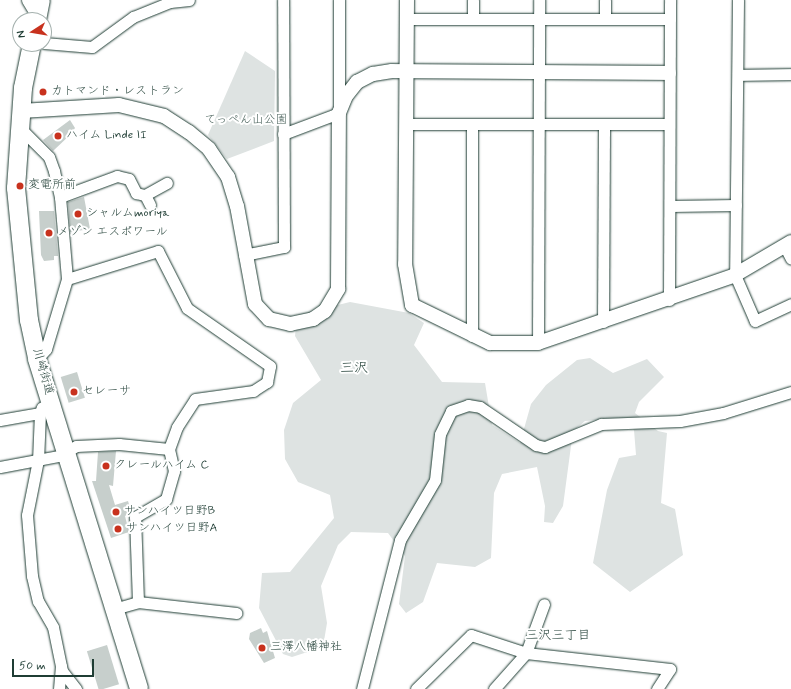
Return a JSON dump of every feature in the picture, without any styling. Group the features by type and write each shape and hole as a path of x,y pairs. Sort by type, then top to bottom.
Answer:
{"main road":[{"path":"39,12 41,0"},
{"name":"川崎街道","path":"31,52 20,119 17,226 45,407 66,453 139,689"}],"street":[{"path":"27,0 34,12"},
{"path":"52,44 92,47 133,17 170,2 189,0"},
{"path":"244,255 284,247 283,0"},
{"path":"37,359 46,349 67,279 60,197 49,157 20,119 119,105 176,122 209,149 228,177 237,206 250,293 268,319 290,324 313,319 333,302 338,289 340,263 339,0"},
{"path":"407,0 405,264 409,296 412,305 472,336 490,343 538,343 670,300 735,275 789,249"},
{"path":"473,0 473,19"},
{"path":"538,343 539,0"},
{"path":"605,0 605,19"},
{"path":"670,0 670,300"},
{"path":"738,0 735,275 755,322 791,304"},
{"path":"407,19 670,19"},
{"path":"283,134 339,113 346,96 357,82 373,74 406,72 669,73"},
{"path":"738,75 791,74"},
{"path":"406,124 669,124"},
{"path":"472,124 472,336"},
{"path":"603,322 604,124"},
{"path":"60,197 117,176 129,179 136,193 145,195 167,183"},
{"path":"145,195 150,205"},
{"path":"670,206 736,205"},
{"path":"67,279 158,250 187,308 270,366 267,382 262,388 195,399 177,427 169,449 174,471 166,499 141,511 134,522 138,602"},
{"path":"362,689 400,540 435,480 440,434 451,411 468,405 480,408 536,445 545,447 601,424 680,421 723,413 791,392"},
{"path":"0,420 45,407 38,460 26,515 32,576 38,601 53,627 61,664 72,689"},
{"path":"0,467 66,453 76,446 119,444 169,449"},
{"path":"114,609 138,602 236,613"},
{"path":"494,689 526,653 544,604"},
{"path":"416,689 470,635 526,653 670,669 657,689"},
{"path":"59,689 61,664"}],"green space":[{"name":"てっぺん山公園","path":"245,51 275,71 274,141 227,159 208,135"},
{"path":"350,302 409,313 424,323 414,345 442,382 485,383 492,425 520,443 531,404 546,385 577,360 590,358 613,373 647,359 664,377 639,402 635,413 658,431 667,433 661,503 675,509 683,555 630,592 593,563 607,490 619,458 636,455 634,430 622,418 585,421 573,431 563,506 553,523 544,522 545,506 537,467 502,474 494,493 491,558 475,567 437,563 423,602 406,613 399,604 405,556 388,533 351,532 338,545 321,586 327,623 323,647 292,657 283,654 259,608 262,573 290,572 334,518 330,495 298,482 285,459 284,430 293,403 321,380 295,336 297,315"}],"building":[{"name":"ハイム Linde II","path":"70,120 75,128 71,134 53,151 43,140"},
{"name":"シャルムmoriya","path":"84,197 90,229 70,232 68,202"},
{"name":"メゾン エスポワール","path":"39,211 54,211 58,256 54,256 54,260 44,261 41,255"},
{"name":"セレーサ","path":"77,372 85,398 69,403 61,377"},
{"path":"116,451 113,486 109,485 115,505 128,501 131,511 125,516 129,532 111,538 92,481 96,481 98,452"},
{"name":"三澤八幡神社","path":"261,628 263,633 267,631 275,658 264,663 249,639 250,633"},
{"path":"107,645 119,684 98,689 87,651"}],"place":[{"name":"カトマンド・レストラン","path":"43,92"},
{"name":"ハイム Linde II","path":"58,136"},
{"name":"変電所前","path":"20,186"},
{"name":"シャルムmoriya","path":"78,214"},
{"name":"メゾン エスポワール","path":"49,233"},
{"name":"セレーサ","path":"74,392"},
{"name":"クレールハイム C","path":"106,466"},
{"name":"サンハイツ日野B","path":"116,512"},
{"name":"サンハイツ日野A","path":"118,529"},
{"name":"三澤八幡神社","path":"262,648"}],"district":[{"name":"三沢","path":"354,368"},
{"name":"三沢三丁目","path":"558,636"}]}
